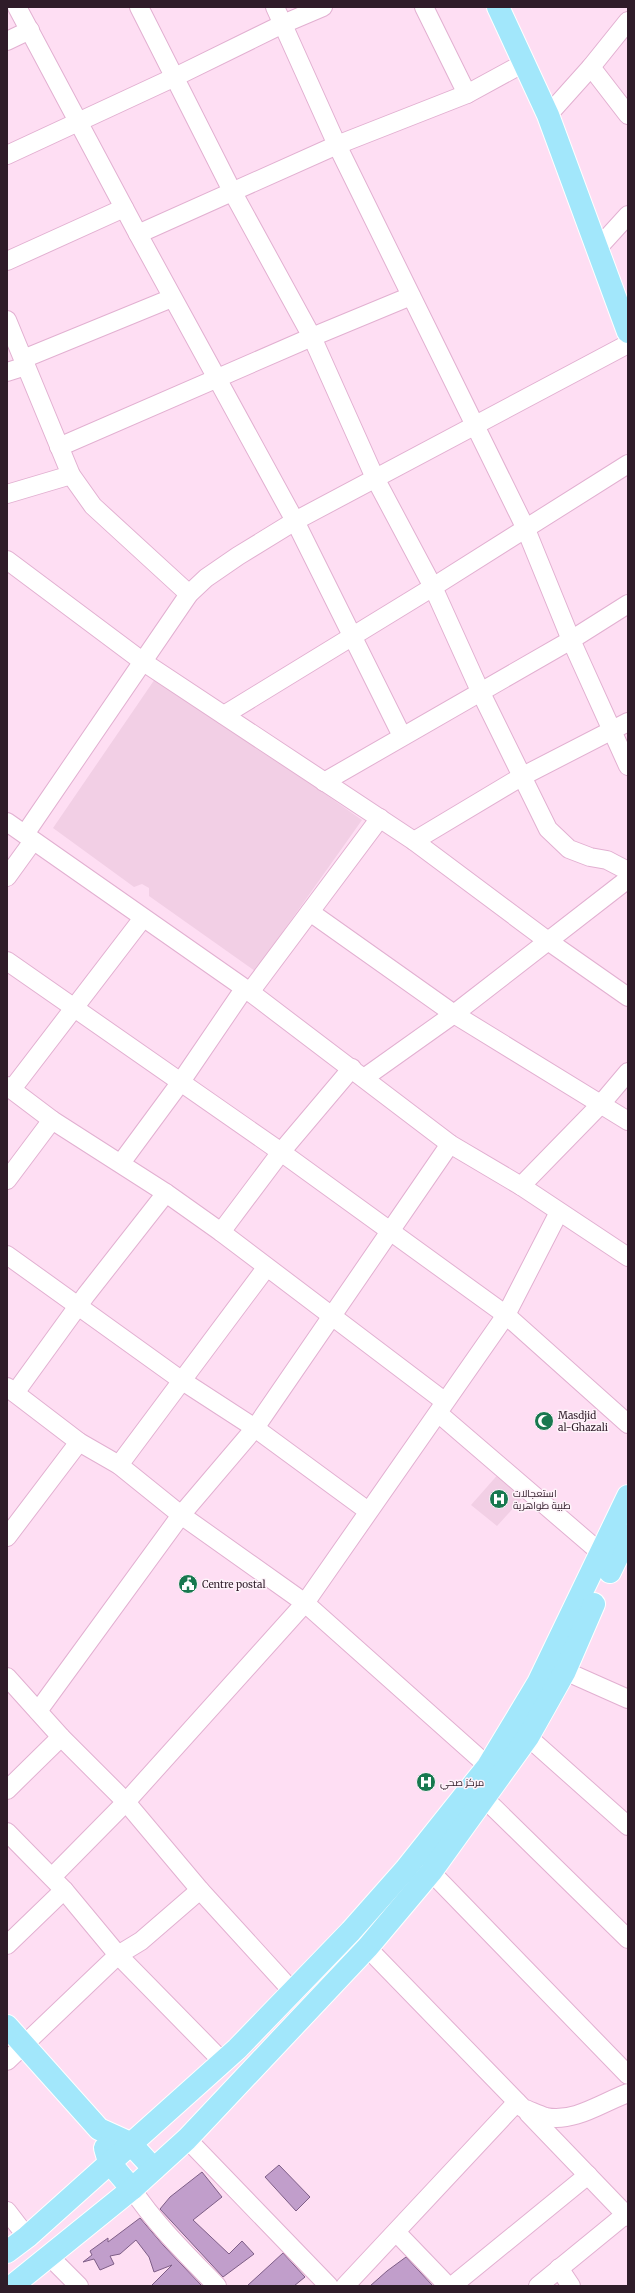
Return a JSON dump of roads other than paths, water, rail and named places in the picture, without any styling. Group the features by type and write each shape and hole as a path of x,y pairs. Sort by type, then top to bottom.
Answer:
{"main road":[{"path":"498,7 522,64 548,115 597,249 626,320"},
{"path":"12,2286 132,2189 187,2139 368,1947 431,1872 484,1798 493,1771 602,1554 628,1496"},
{"path":"7,2252 28,2237 222,2061 294,1992 351,1931 493,1771 528,1737 565,1671 628,1535"},
{"path":"7,2026 99,2129 130,2143 154,2169"},
{"path":"99,2129 109,2162 132,2189"}],"street":[{"path":"18,7 172,298 295,521 402,736"},
{"path":"139,7 232,191 312,337 375,478 433,587 480,691 548,830 563,845 590,857 607,860 628,871"},
{"path":"276,7 337,145 525,528 571,640 628,766"},
{"path":"7,155 175,77 283,24 323,7"},
{"path":"424,7 467,94"},
{"path":"548,115 591,67 628,21"},
{"path":"7,41 30,30"},
{"path":"138,234 337,145 467,94 522,64"},
{"path":"591,67 628,115"},
{"path":"7,261 124,208"},
{"path":"597,249 628,215"},
{"path":"59,447 216,378 411,296"},
{"path":"7,372 24,362 172,298"},
{"path":"7,320 71,475 93,506 189,594"},
{"path":"7,877 29,838 142,661 189,594 206,578 238,556 295,521 628,344"},
{"path":"224,715 433,587 628,464"},
{"path":"7,494 71,475"},
{"path":"8,563 142,661 414,841 548,941 628,997"},
{"path":"324,782 571,640 628,604"},
{"path":"414,841 521,777 628,722"},
{"path":"120,1163 247,991 310,912 380,818"},
{"path":"7,822 247,991 358,1073 450,1144 521,1186 628,1257"},
{"path":"221,1232 280,1152 358,1073 454,1014 628,879"},
{"path":"310,912 454,1014 628,1121"},
{"path":"143,918 75,1007 10,1087 52,1120 166,1193 221,1232 266,1268 334,1316 441,1407 602,1554"},
{"path":"7,961 75,1007 180,1083 280,1152 390,1233 506,1315 628,1424"},
{"path":"521,1186 601,1104 628,1072"},
{"path":"7,1180 52,1120"},
{"path":"38,1712 181,1514 255,1428 334,1316 450,1144"},
{"path":"166,1193 78,1308 11,1390 79,1442 119,1465 181,1514 305,1603 493,1771"},
{"path":"7,1945 126,1802 305,1603 506,1315 560,1212"},
{"path":"7,1255 78,1308 181,1380 255,1428 368,1511"},
{"path":"119,1465 266,1268"},
{"path":"7,1538 79,1442"},
{"path":"565,1671 628,1699"},
{"path":"7,1677 61,1737 126,1802 200,1890 294,1992"},
{"path":"7,1790 61,1737"},
{"path":"528,1737 628,1826"},
{"path":"484,1798 628,1939"},
{"path":"7,1832 58,1884 118,1955 222,2061"},
{"path":"431,1872 628,2075"},
{"path":"7,2061 118,1955 141,1941 200,1890"},
{"path":"351,1931 627,2215 538,2286"},
{"path":"520,2105 546,2117 560,2118 626,2099"},
{"path":"345,2286 520,2105"},
{"path":"187,2139 321,2283"},
{"path":"452,2286 588,2175"},
{"path":"132,2189 144,2207 177,2245 217,2286"},
{"path":"7,2211 28,2237"},
{"path":"396,2232 448,2286"},
{"path":"49,2256 79,2286"},
{"path":"560,2268 571,2286"}],"place":[{"name":"Masdjid al-Ghazali","path":"544,1421"},
{"name":"استعجالات طبية طواهرية","path":"499,1499"},
{"name":"Centre postal","path":"188,1584"},
{"name":"مركز صحي","path":"426,1782"}]}
